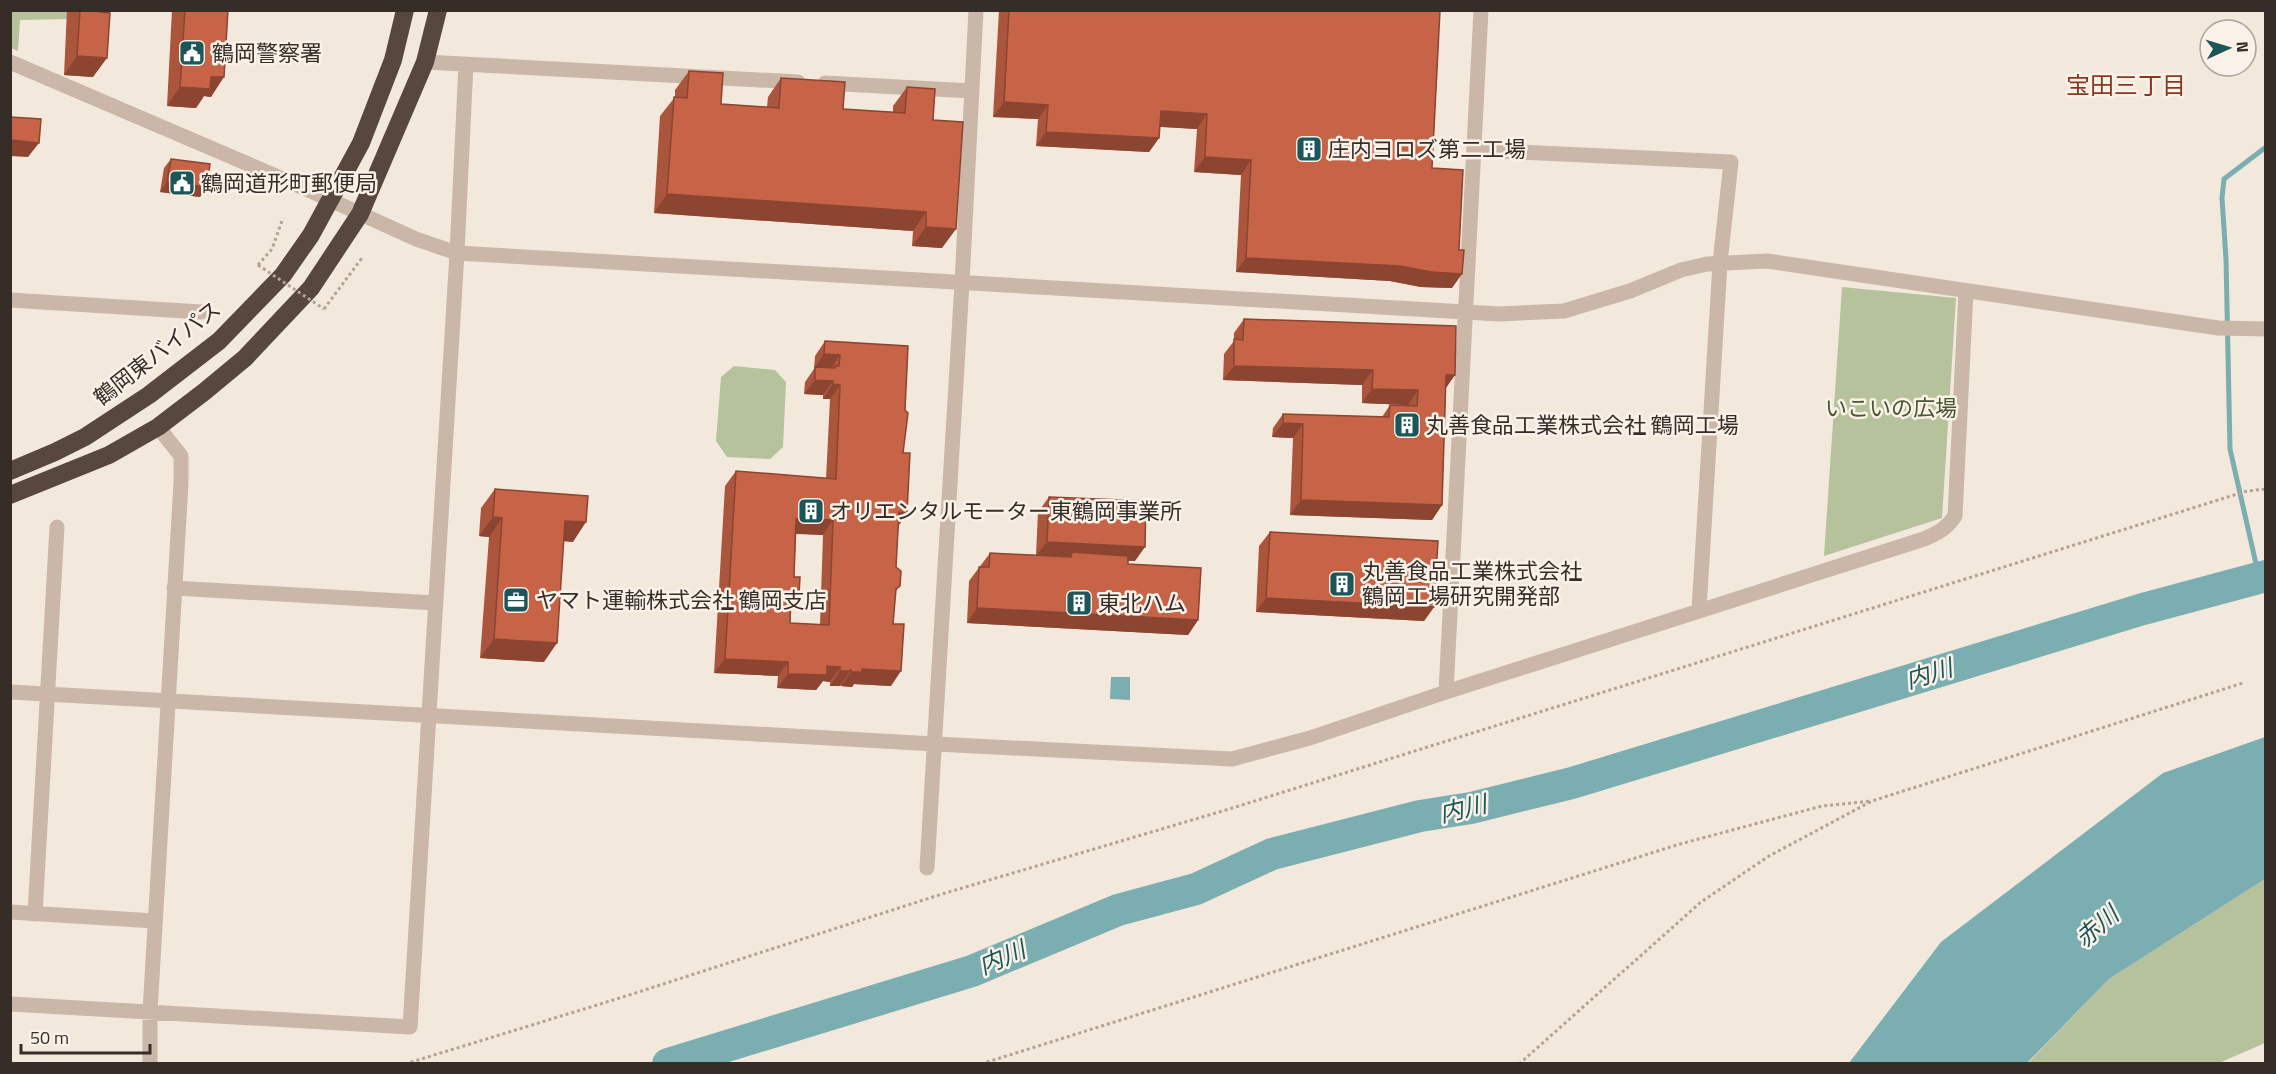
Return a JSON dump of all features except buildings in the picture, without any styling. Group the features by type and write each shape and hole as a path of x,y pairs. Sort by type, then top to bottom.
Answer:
{"highway":[{"name":"鶴岡東バイパス","path":"10,471 55,453 85,437 149,395 219,341 283,275 311,235 361,143 378,104 393,60 405,10"},
{"path":"10,495 109,455 158,427 244,358 310,288 360,214 425,62 438,10"}],"street":[{"path":"927,868 976,10"},
{"path":"1446,692 1481,10"},
{"path":"425,62 972,91"},
{"path":"10,63 416,239 457,253 1499,314 1564,311 1630,291 1681,270 1720,263 1767,261 2218,328 2265,329"},
{"path":"10,1004 410,1027 457,253 466,64"},
{"path":"1474,150 1731,162 1720,263 1699,610"},
{"path":"10,692 1232,759 1310,738 1941,532 1955,516 1966,291"},
{"path":"10,300 201,312"},
{"path":"150,1064 150,1012 181,483 181,456 158,427"},
{"path":"35,914 57,527"},
{"path":"174,588 435,603"},
{"path":"10,912 155,921"}],"path":[{"path":"283,218 272,249 258,265 324,309 362,258"},
{"path":"405,1064 656,987 942,894 1226,810 2247,491 2265,489"},
{"path":"1519,1064 1701,902 1769,856 1872,801 2243,683"},
{"path":"981,1064 1680,844 1822,806 1872,801"}],"green space":[{"path":"11,11 67,11 67,19 20,20 18,51 11,48"},
{"name":"いこいの広場","path":"1842,287 1956,298 1942,518 1824,556"},
{"path":"734,366 775,370 786,382 783,447 770,459 727,457 716,441 721,377"},
{"path":"2265,879 2265,1043 2219,1063 2027,1064 2109,979"}],"water":[{"path":"1111,677 1130,677 1130,700 1110,699"},
{"name":"赤川","path":"2265,737 2265,879 2109,979 2027,1063 1849,1063 1941,942 2163,773"}],"waterway":[{"path":"2259,577 2230,449 2226,259 2222,198 2224,179 2266,147"},
{"name":"内川","path":"668,1064 972,971 1118,910 1196,889 1272,854 1420,816 1471,808 1572,783 2143,609 2266,576"}],"place":[{"name":"鶴岡警察署","path":"192,53"},
{"name":"庄内ヨロズ第二工場","path":"1309,149"},
{"name":"鶴岡道形町郵便局","path":"182,183"},
{"name":"丸善食品工業株式会社 鶴岡工場","path":"1407,425"},
{"name":"オリエンタルモーター東鶴岡事業所","path":"811,511"},
{"name":"丸善食品工業株式会社 鶴岡工場研究開発部","path":"1342,584"},
{"name":"ヤマト運輸株式会社 鶴岡支店","path":"516,600"},
{"name":"東北ハム","path":"1079,603"}],"district":[{"name":"宝田三丁目","path":"2126,86"}]}
